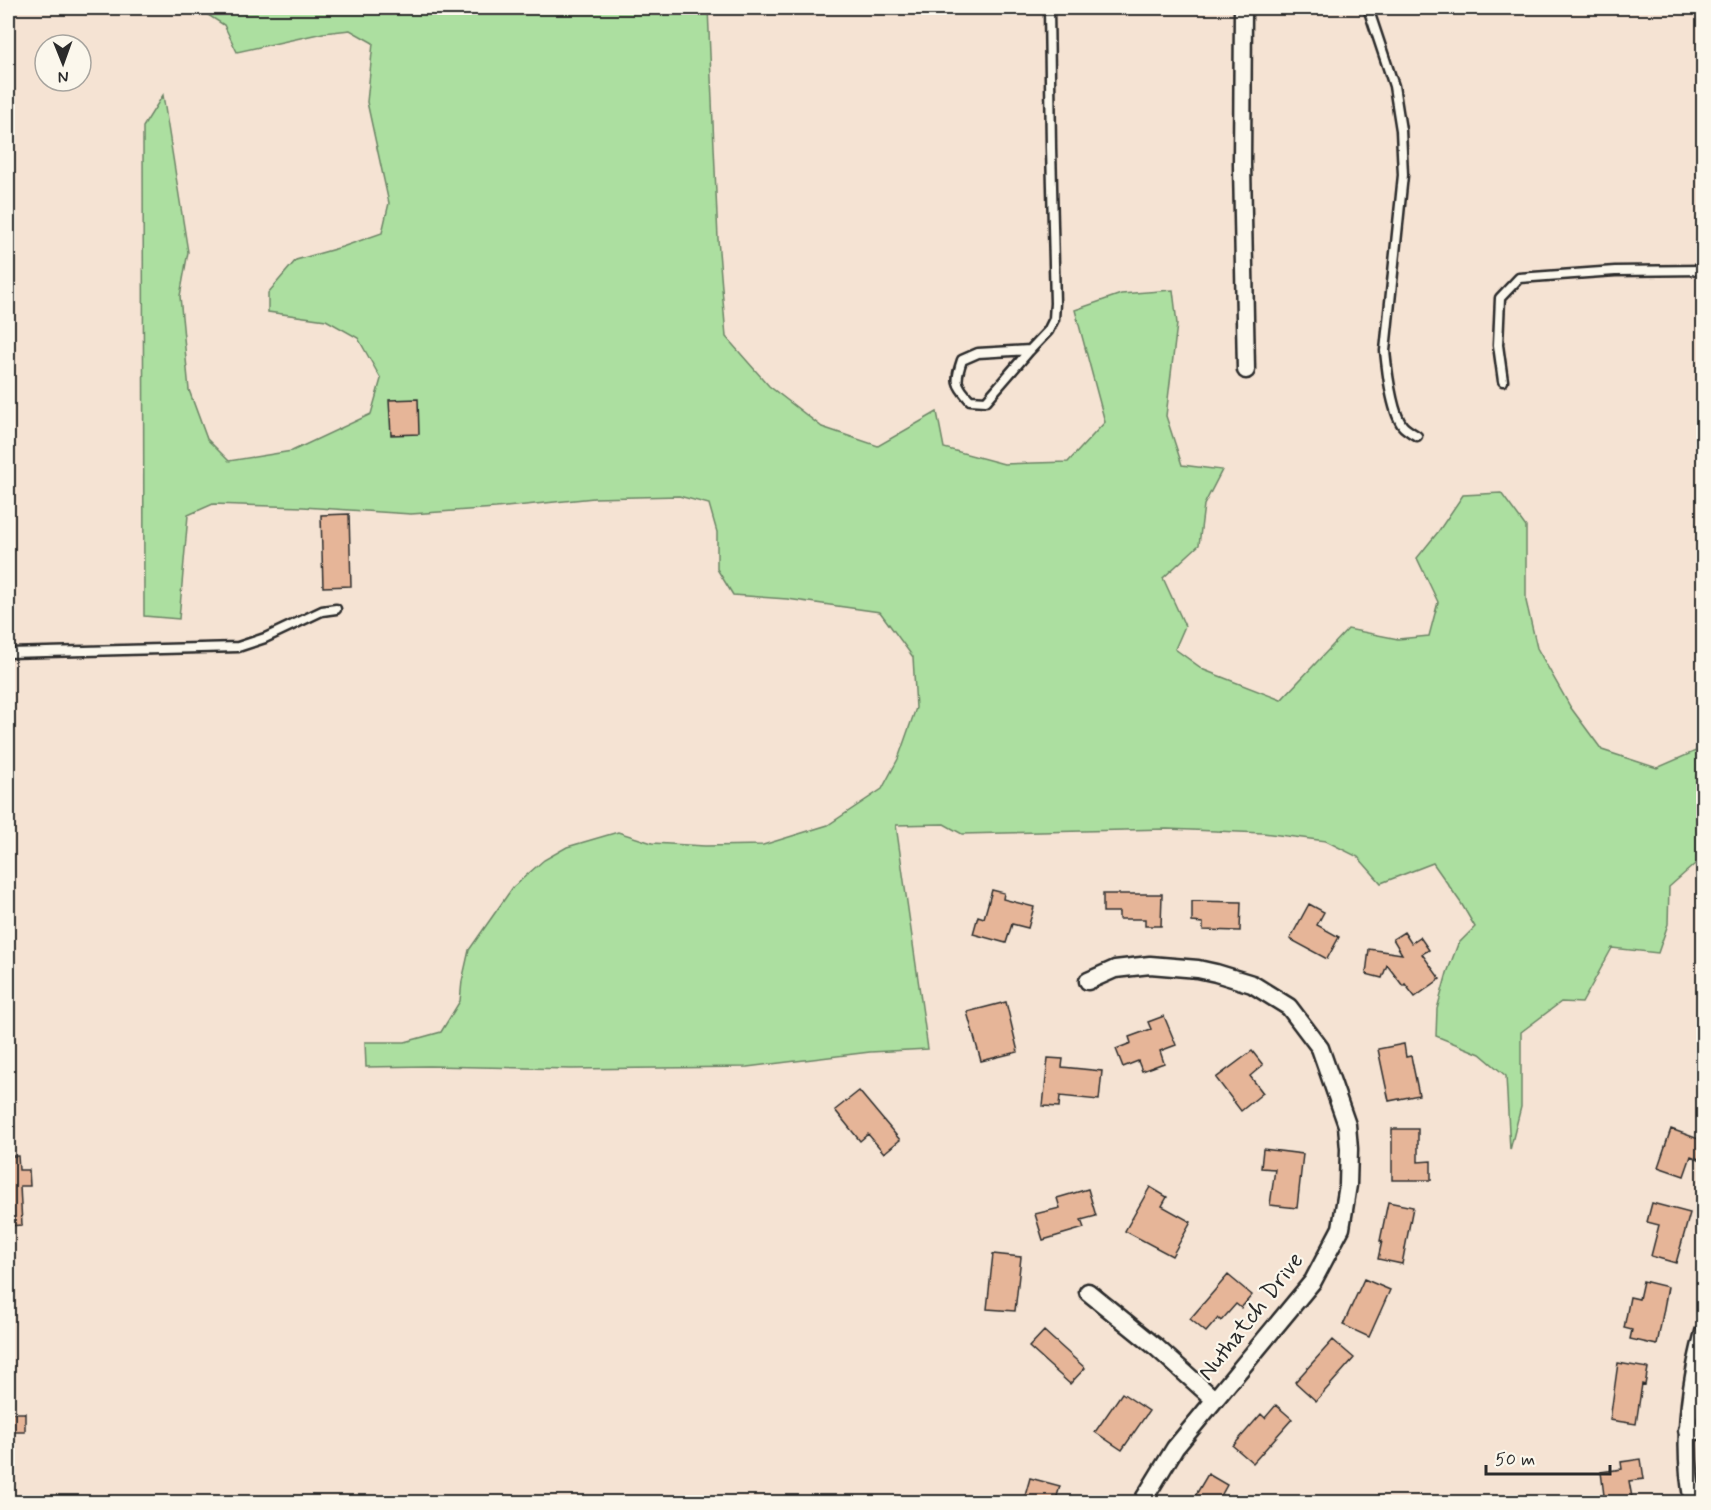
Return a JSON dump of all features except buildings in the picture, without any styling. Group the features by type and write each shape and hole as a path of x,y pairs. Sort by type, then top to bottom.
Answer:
{"street":[{"path":"1243,8 1242,165 1246,370"},
{"name":"Nuthatch Drive","path":"1088,981 1114,969 1150,965 1198,969 1252,984 1289,1007 1320,1048 1347,1125 1348,1185 1341,1228 1313,1281 1175,1448 1142,1503"},
{"path":"1088,1292 1156,1347 1215,1400"},
{"path":"1693,1503 1689,1481 1696,1431 1695,1366 1704,1332"}],"lane":[{"path":"1030,350 978,353 962,360 957,375 959,388 970,400 986,401 1048,331 1054,319 1049,8"},
{"path":"1368,8 1394,86 1401,130 1403,175 1385,351 1387,374 1402,426 1417,436"},
{"path":"1503,381 1498,345 1500,298 1519,278 1615,271 1704,270"},
{"path":"8,653 238,647 265,638 322,610 336,609"}],"green space":[{"path":"197,8 708,8 718,239 726,337 769,386 822,427 878,446 937,412 944,448 1004,464 1068,462 1105,422 1075,310 1121,294 1173,290 1177,324 1166,416 1182,465 1222,470 1204,505 1199,545 1163,578 1185,626 1175,649 1204,670 1281,700 1348,629 1398,639 1429,636 1438,602 1417,558 1463,495 1501,493 1526,527 1526,601 1537,648 1571,708 1602,750 1657,768 1696,751 1703,728 1703,857 1669,887 1668,924 1658,953 1612,948 1582,1003 1561,1002 1521,1032 1521,1107 1510,1150 1506,1076 1480,1054 1436,1036 1437,1009 1447,973 1458,944 1475,927 1433,863 1381,883 1358,857 1326,841 1263,833 1167,829 962,834 944,824 896,825 928,1049 870,1052 747,1067 571,1069 366,1067 365,1042 405,1042 441,1032 460,1001 469,950 513,887 544,860 567,847 618,832 652,843 705,846 763,845 828,825 882,789 898,759 916,708 913,657 880,612 787,599 733,595 717,569 717,532 709,504 679,496 594,498 411,514 213,504 188,515 179,619 144,616 143,127 163,95 188,252 180,296 189,390 207,439 229,461 292,451 371,414 381,379 358,338 326,320 268,312 268,293 296,260 382,233 389,203 367,102 373,43 350,30 323,33 237,52 224,25"}]}
